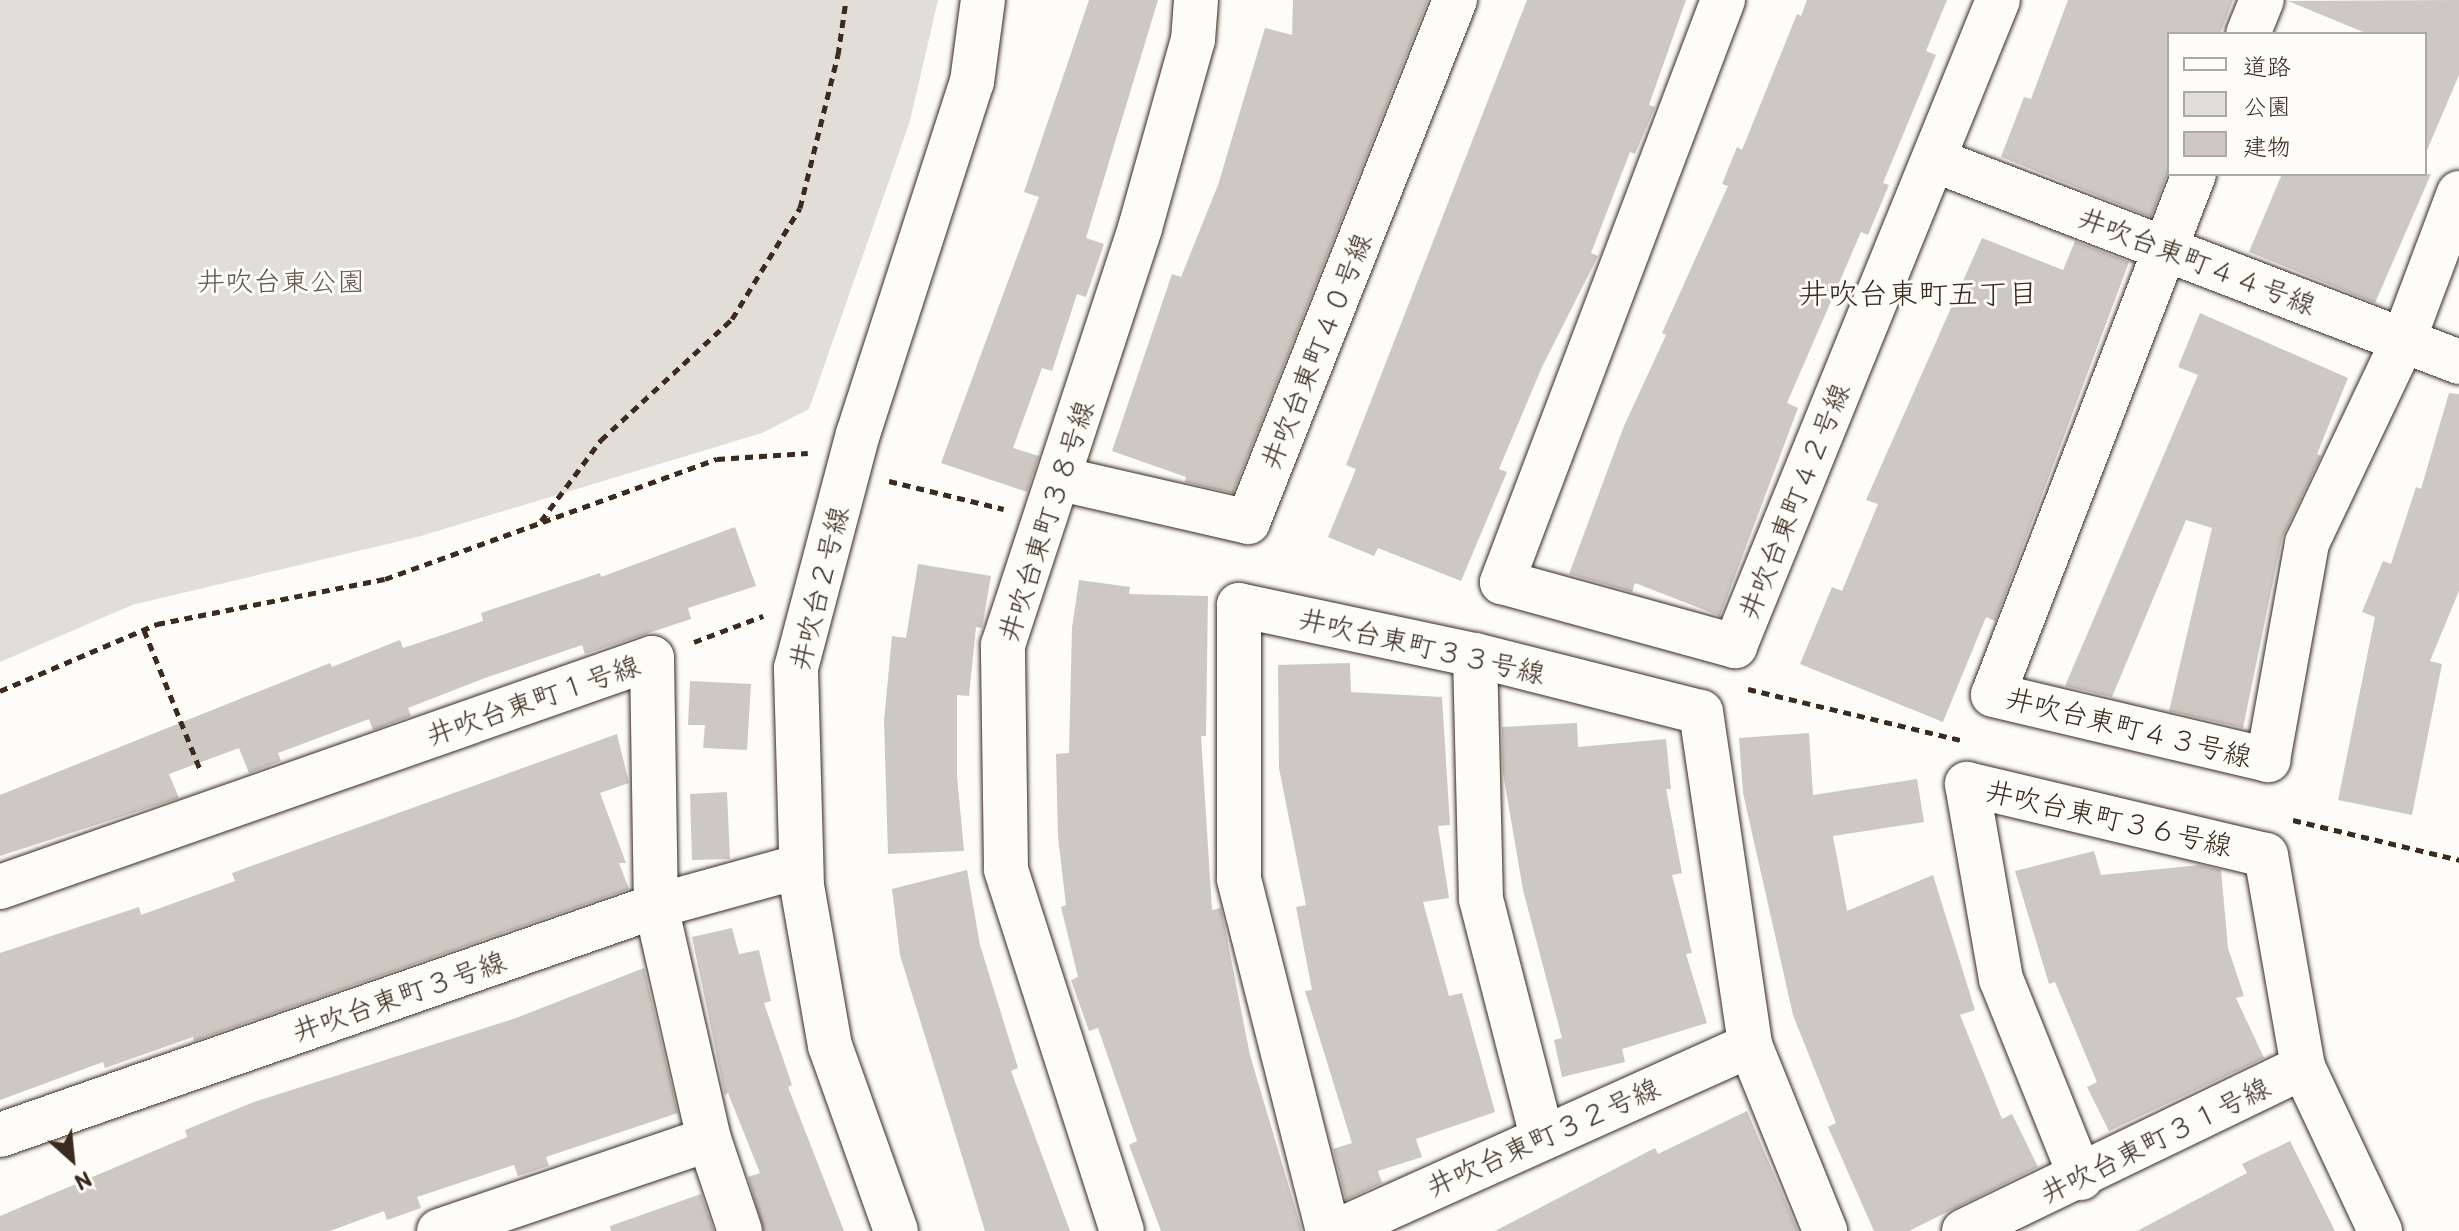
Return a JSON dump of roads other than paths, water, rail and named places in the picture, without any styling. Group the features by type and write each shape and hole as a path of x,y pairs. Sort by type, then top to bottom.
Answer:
{"street":[{"name":"井吹台２号線","path":"896,1231 830,1046 801,866 796,668 848,472 972,82 983,0"},
{"name":"井吹台東町３８号線","path":"1122,1231 1006,869 1003,645 1061,479 1177,98 1193,40 1196,0"},
{"name":"井吹台東町４０号線","path":"1061,479 1248,522 1455,0"},
{"name":"井吹台東町４２号線","path":"1723,0 1502,582 1735,646 1998,0"},
{"path":"2249,32 2262,0"},
{"name":"井吹台東町４４号線","path":"1934,160 2459,362"},
{"name":"井吹台東町４３号線","path":"2193,176 1993,695 2268,760 2307,543 2404,339 2459,193"},
{"name":"井吹台東町３３号線","path":"1328,1231 1239,879 1239,605 1475,655 1701,712 1750,1045 1825,1231"},
{"path":"1475,655 1481,899 1542,1137"},
{"name":"井吹台東町１号線","path":"0,887 652,658 656,906 709,1139 740,1231"},
{"name":"井吹台東町３６号線","path":"2081,1178 2001,979 1967,784 2266,855 2303,1067 2380,1231"},
{"name":"井吹台東町３号線","path":"0,1135 656,906 801,866"},
{"name":"井吹台東町３２号線","path":"1337,1231 1750,1045"},
{"name":"井吹台東町３１号線","path":"1964,1231 2081,1178 2303,1067"},
{"path":"439,1231 709,1139"}],"district":[{"name":"井吹台東町五丁目","path":"1918,294"}],"park label":[{"name":"井吹台東公園","path":"281,281"}]}
